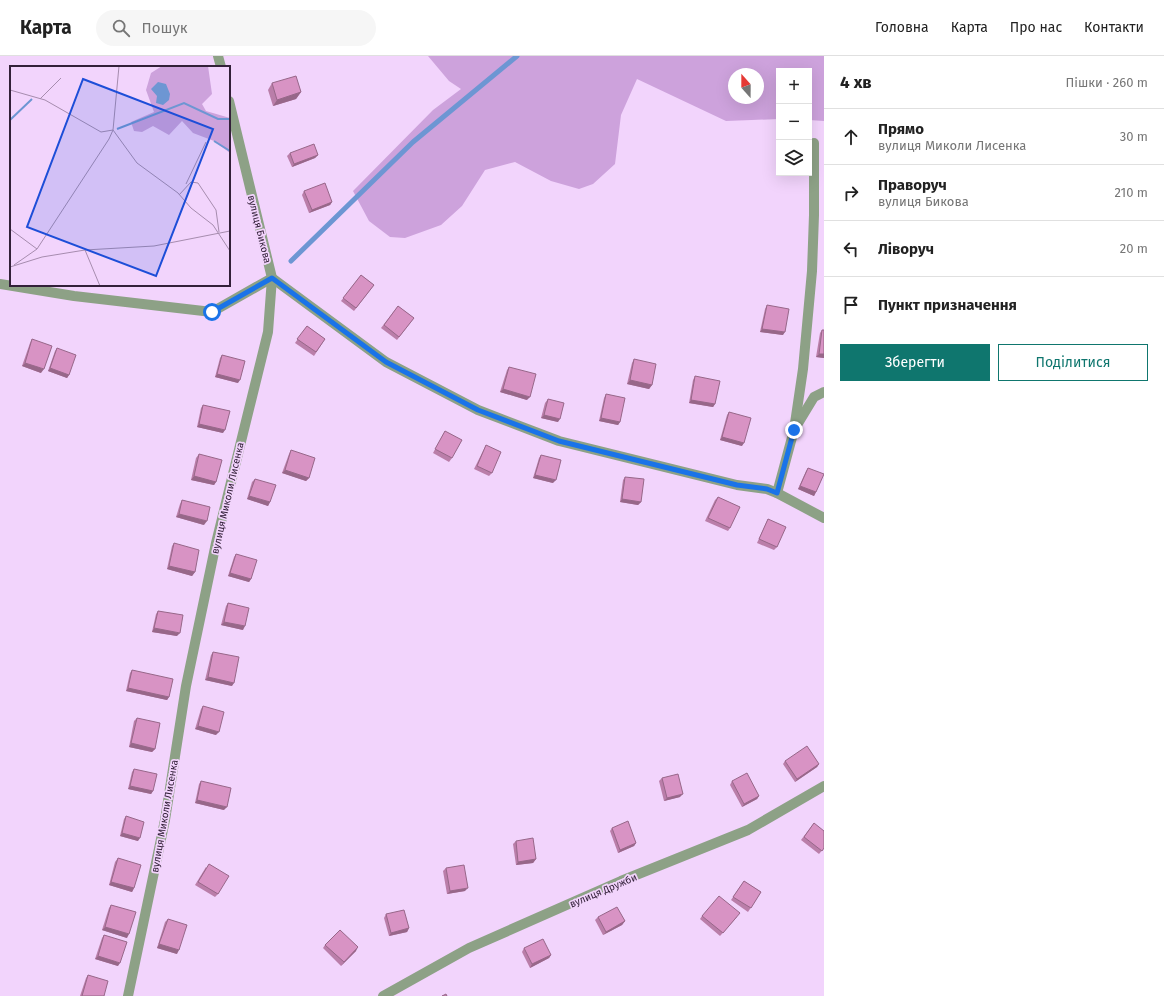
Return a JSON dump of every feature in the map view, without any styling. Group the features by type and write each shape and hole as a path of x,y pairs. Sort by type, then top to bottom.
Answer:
{"street":[{"path":"218,56 221,66"},
{"name":"вулиця Бикова","path":"230,105 272,278"},
{"path":"777,493 794,430 803,369 812,272 814,143"},
{"path":"12,286 74,296 212,312 272,278 386,362 478,410 559,441 737,485 767,489 824,518"},
{"name":"вулиця Миколи Лисенка","path":"128,996 165,820 186,686 212,558 268,332 272,278"},
{"path":"0,284 10,286"},
{"path":"794,430 814,398 824,392"},
{"name":"вулиця Дружби","path":"383,996 469,948 621,881 748,830 824,786"}],"shaded area":[{"path":"428,56 824,56 824,121 812,120 812,68 776,68 776,119 726,121 637,79 621,115 615,164 593,184 579,189 551,181 515,162 485,170 462,206 441,225 405,238 390,237 369,221 353,191 433,110 461,89 449,81"}],"building":[{"path":"296,76 301,92 277,100 272,83"},
{"path":"314,144 318,155 294,164 290,153"},
{"path":"325,183 332,202 312,210 304,191"},
{"path":"361,275 374,285 356,308 343,298"},
{"path":"767,305 789,309 785,332 762,329"},
{"path":"398,306 414,318 399,337 384,325"},
{"path":"307,326 325,339 316,352 297,339"},
{"path":"822,330 824,330 824,354 819,354"},
{"path":"32,339 52,346 44,369 25,363"},
{"path":"57,348 76,355 69,375 50,368"},
{"path":"222,355 245,361 240,380 217,374"},
{"path":"634,359 656,364 652,385 630,380"},
{"path":"509,367 536,374 530,397 503,389"},
{"path":"695,376 720,381 715,404 691,400"},
{"path":"606,394 625,398 620,422 601,418"},
{"path":"548,399 564,403 560,419 544,415"},
{"path":"203,405 230,411 225,430 199,424"},
{"path":"729,412 751,418 744,443 722,437"},
{"path":"445,431 462,440 452,458 435,449"},
{"path":"486,445 501,452 492,473 477,466"},
{"path":"291,450 315,458 309,478 285,470"},
{"path":"199,454 222,460 216,482 194,476"},
{"path":"541,455 561,460 556,480 535,475"},
{"path":"808,468 824,474 816,492 800,486"},
{"path":"625,477 644,479 641,502 622,499"},
{"path":"255,479 276,485 270,502 249,496"},
{"path":"718,497 740,507 730,528 708,518"},
{"path":"182,500 210,507 207,521 179,514"},
{"path":"768,519 786,527 777,547 759,539"},
{"path":"174,543 199,550 195,572 169,566"},
{"path":"236,554 257,560 251,579 230,573"},
{"path":"228,603 249,608 245,626 224,622"},
{"path":"158,611 183,615 180,633 154,628"},
{"path":"213,652 239,657 234,683 208,677"},
{"path":"132,670 173,679 169,697 128,688"},
{"path":"203,706 224,712 219,732 198,726"},
{"path":"137,718 160,723 155,749 131,743"},
{"path":"807,746 819,764 797,779 785,761"},
{"path":"134,769 157,774 153,791 130,786"},
{"path":"747,773 759,796 744,804 732,781"},
{"path":"678,774 683,794 667,798 662,778"},
{"path":"201,781 231,788 227,807 197,800"},
{"path":"126,816 144,822 140,838 122,833"},
{"path":"628,821 636,843 620,850 612,828"},
{"path":"814,823 824,831 824,848 822,851 804,837"},
{"path":"533,838 536,859 518,862 516,841"},
{"path":"118,858 141,865 134,888 111,882"},
{"path":"209,864 229,876 218,894 198,882"},
{"path":"464,865 468,888 450,891 446,868"},
{"path":"744,881 761,892 751,908 733,897"},
{"path":"719,896 740,913 723,933 702,916"},
{"path":"111,905 136,912 129,934 105,927"},
{"path":"617,907 625,921 606,932 598,917"},
{"path":"404,910 409,928 391,933 386,914"},
{"path":"168,919 187,925 179,950 159,944"},
{"path":"340,930 358,947 344,962 325,945"},
{"path":"104,935 127,942 120,963 98,956"},
{"path":"543,939 551,955 532,964 524,948"},
{"path":"88,975 108,981 104,996 82,996"}],"waterway":[{"path":"291,261 413,142 517,56"}],"route":[{"path":"212,312 272,278 386,362 478,410 559,441 737,485 767,489 777,493 794,430"}]}
